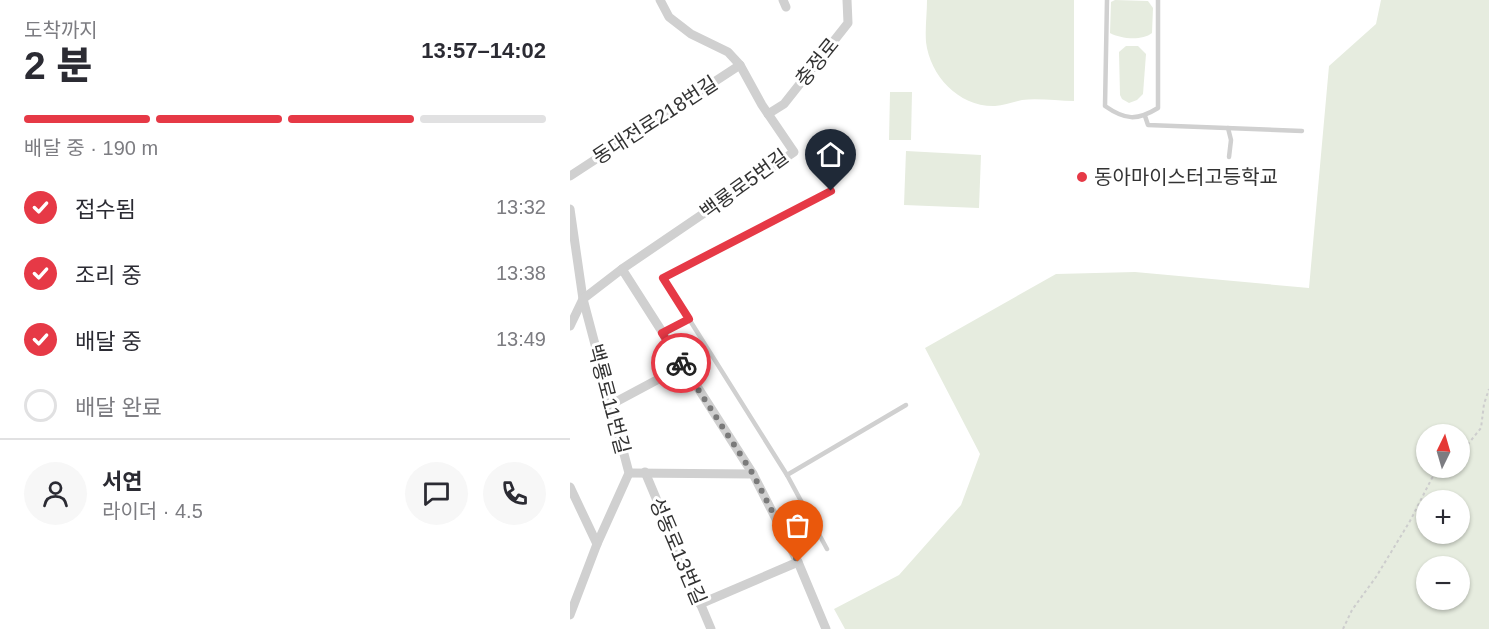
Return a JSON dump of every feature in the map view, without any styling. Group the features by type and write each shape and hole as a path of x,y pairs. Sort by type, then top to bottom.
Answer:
{"street":[{"name":"백룡로5번길","path":"570,327 583,299 622,269 794,152 768,114 740,65 728,52 691,34 669,18 660,0"},
{"name":"충정로","path":"768,114 784,104 848,23 847,0"},
{"name":"동대전로218번길","path":"570,176 740,65"},
{"name":"백룡로11번길","path":"570,209 583,299 629,473 597,544 570,615"},
{"path":"622,269 753,474 798,562 826,629"},
{"path":"610,405 683,366"},
{"name":"성동로13번길","path":"645,472 711,629"},
{"path":"629,473 753,474"},
{"path":"570,487 597,544"},
{"path":"700,604 798,562"}],"lane":[{"path":"1107,0 1106,106 1117,114 1130,118 1145,116 1158,108 1158,0"},
{"path":"1145,116 1148,125 1302,131"},
{"path":"1228,128 1231,140 1229,157"},
{"path":"827,549 787,476 663,278 831,191"},
{"path":"662,333 689,319"},
{"path":"787,476 906,405"}],"path":[{"path":"1470,442 1481,428 1484,404 1489,389"},
{"path":"1343,629 1352,610 1376,577 1410,521 1432,478"}],"shaded area":[{"path":"927,0 1074,0 1074,101 1028,99 995,106 982,105 958,95 940,77 929,55 926,42"},
{"path":"1115,0 1148,1 1153,8 1152,33 1148,36 1131,38 1110,33 1111,2"},
{"path":"1381,0 1489,0 1489,629 845,629 834,609 899,575 961,505 980,454 925,348 1056,274 1135,272 1309,288 1329,66 1376,24"},
{"path":"1126,46 1138,46 1146,54 1143,94 1137,100 1129,103 1120,95 1119,52"},
{"path":"890,92 912,92 911,140 889,140"},
{"path":"906,151 981,155 979,208 904,205"}],"way so far":[{"path":"681,363 753,474 798,562"}],"place":[{"name":"동아마이스터고등학교","path":"1082,177"}],"route":[{"path":"681,363 662,333 689,319 663,278 831,191"}]}
